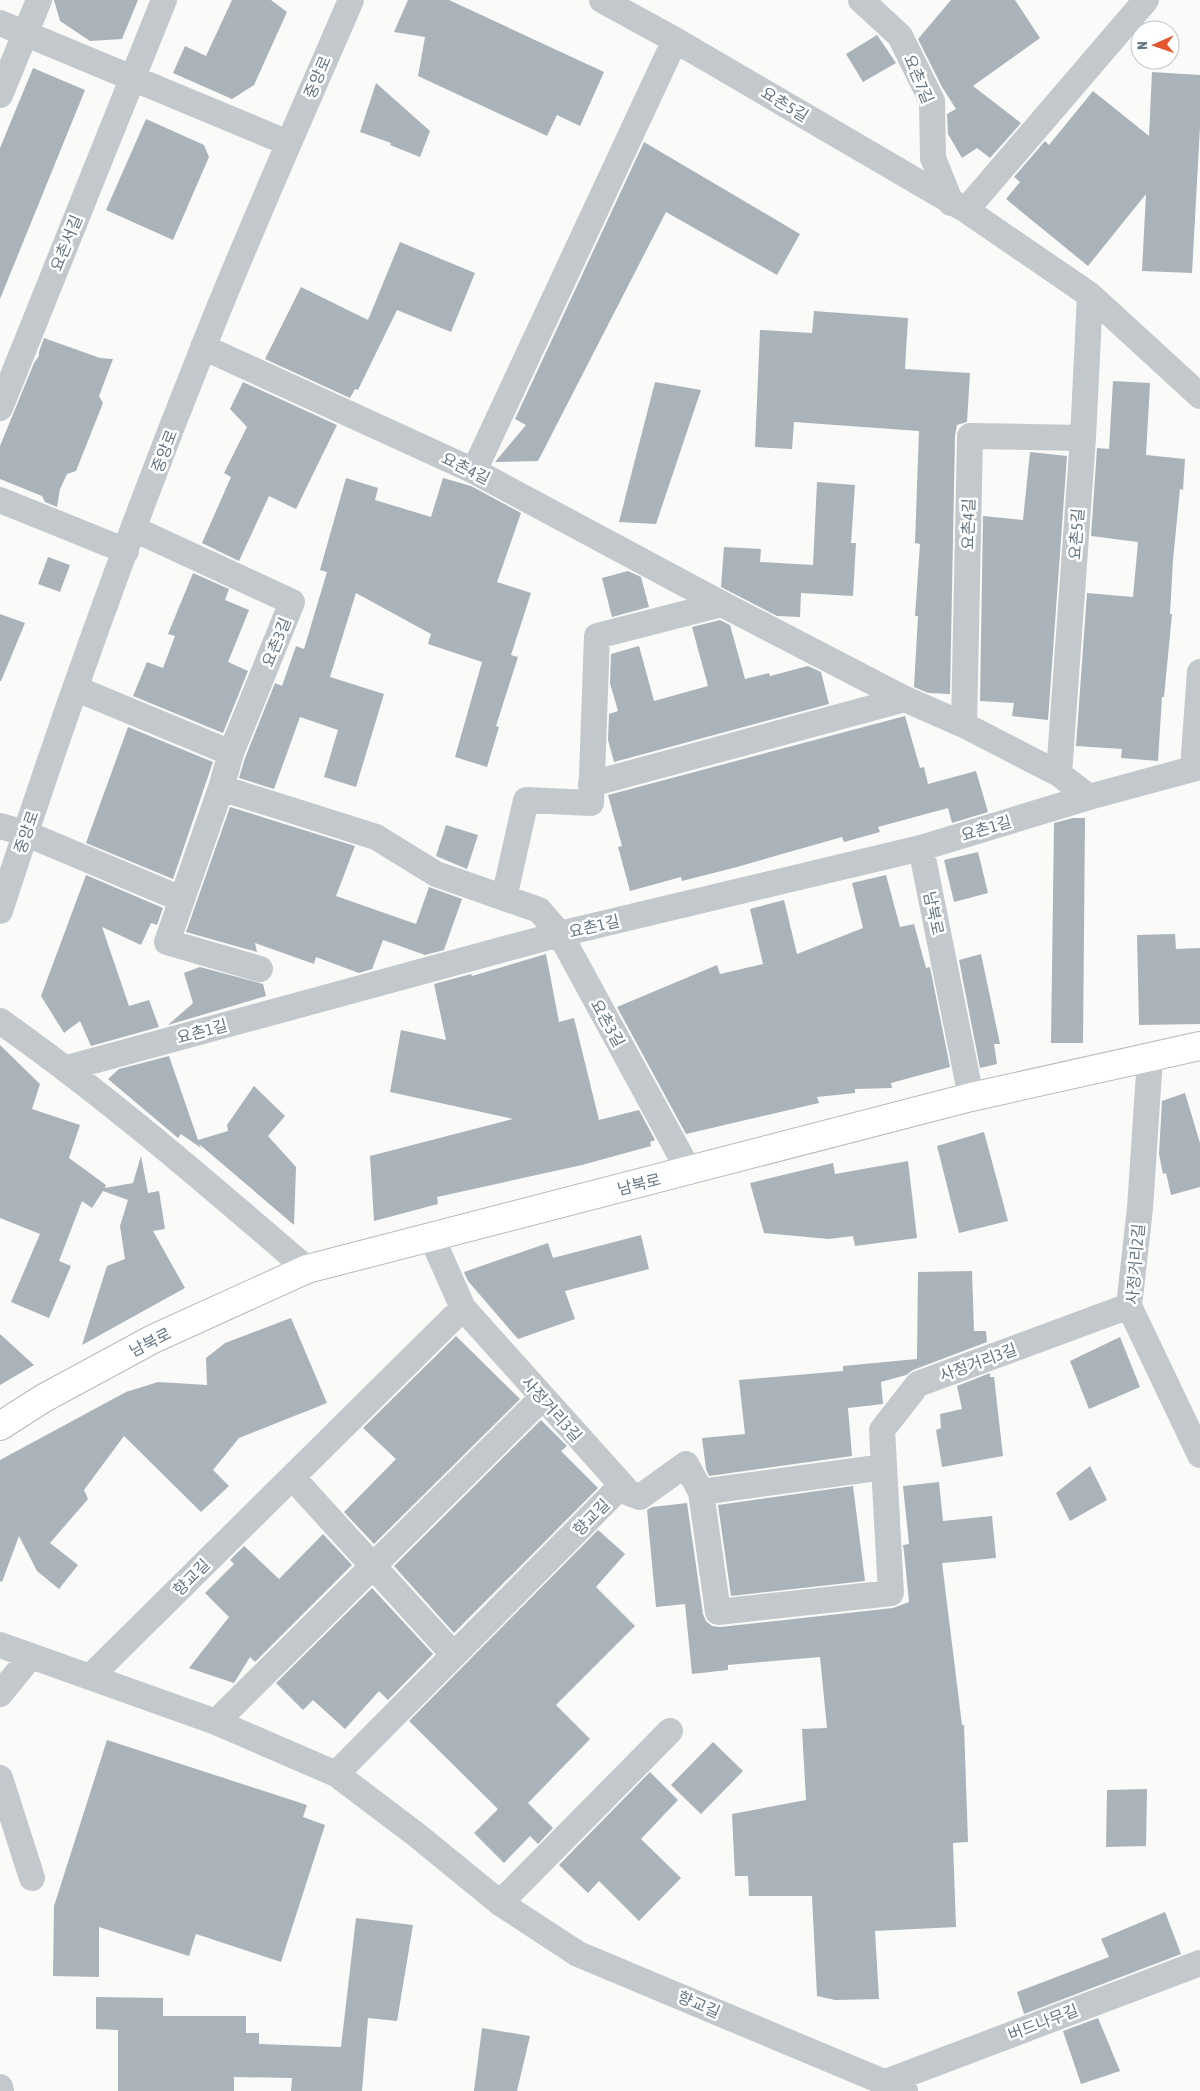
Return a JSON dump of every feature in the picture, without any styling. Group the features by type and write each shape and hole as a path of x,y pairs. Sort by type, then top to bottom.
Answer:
{"main road":[{"name":"남북로","path":"0,1426 44,1398 153,1339 306,1269 972,1097 1200,1046"}],"street":[{"path":"0,95 39,0"},
{"name":"요촌서길","path":"0,408 131,78 164,0"},
{"name":"중앙로","path":"0,911 25,833 130,540 203,347 350,0"},
{"name":"요촌5길","path":"602,0 675,40 959,206 1090,294 1200,396"},
{"name":"요촌7길","path":"861,0 900,36 932,101 933,158 959,206"},
{"path":"959,206 1142,1"},
{"path":"0,22 288,143"},
{"path":"474,470 675,40"},
{"name":"요촌5길","path":"1059,774 1083,438 1090,294"},
{"name":"요촌4길","path":"203,347 474,470 722,604 905,699 964,725 1059,774 1088,797"},
{"name":"요촌4길","path":"964,725 970,436 1083,438"},
{"path":"0,500 130,540"},
{"name":"요촌3길","path":"130,540 292,602 232,753 167,942 260,968"},
{"path":"591,794 598,636 722,604"},
{"path":"1196,768 1200,672"},
{"path":"77,689 232,753"},
{"path":"504,898 526,800 591,794 905,699"},
{"name":"요촌1길","path":"67,1068 560,934 921,848 1088,797 1196,768"},
{"name":"요촌3길","path":"221,788 376,837 436,874 539,910 560,934 689,1171"},
{"path":"0,826 25,833 181,899"},
{"name":"남북로","path":"921,848 972,1097"},
{"path":"0,1021 67,1068 182,1161 306,1269"},
{"name":"사정거리2길","path":"1150,1058 1140,1208 1128,1306 1200,1455"},
{"name":"사정거리3길","path":"431,1236 463,1308 629,1493 640,1497 686,1464 701,1492 718,1612 891,1593 882,1430 918,1384 1128,1306"},
{"name":"향교길","path":"90,1677 463,1308"},
{"path":"216,1722 542,1398"},
{"path":"701,1492 884,1467"},
{"path":"292,1477 454,1655"},
{"name":"향교길","path":"336,1774 622,1486"},
{"name":"향교길","path":"0,1645 216,1722 336,1774 418,1836 500,1903 578,1954 895,2086"},
{"path":"0,1694 31,1656"},
{"path":"500,1903 670,1732"},
{"path":"0,1778 32,1878"},
{"name":"버드나무길","path":"895,2086 1200,1963"}],"building":[{"path":"54,0 138,0 122,39 90,41 60,21"},
{"path":"232,0 271,0 287,12 254,85 232,99 173,73 185,46 206,56"},
{"path":"408,0 449,0 604,72 580,126 557,115 547,136 418,76 425,37 394,32"},
{"path":"951,0 1015,0 1040,38 973,86 1021,123 990,158 977,148 962,158 948,134 947,114 956,109 942,87 918,39"},
{"path":"877,35 896,63 863,82 846,54"},
{"path":"33,68 85,90 0,299 0,148"},
{"path":"1152,72 1200,75 1200,127 1192,273 1142,271 1146,194 1088,266 1006,199 1020,182 1014,177 1045,141 1049,145 1093,91 1149,136"},
{"path":"376,83 430,131 420,157 390,145 391,143 360,132"},
{"path":"146,119 204,145 209,157 173,240 106,210"},
{"path":"644,142 800,234 777,275 666,212 538,461 495,462 526,425 515,419"},
{"path":"400,242 475,273 451,332 397,310 358,390 355,389 350,398 265,359 301,287 368,320"},
{"path":"814,311 908,318 905,369 970,373 967,422 957,425 955,436 950,694 928,693 914,687 918,616 915,616 920,544 915,543 919,431 794,422 792,449 755,447 760,330 812,333"},
{"path":"44,338 100,358 113,359 99,396 103,403 76,471 67,474 60,489 57,507 45,502 42,496 0,479 0,446 34,363 39,356"},
{"path":"1113,381 1150,383 1146,455 1185,459 1183,490 1180,489 1173,560 1170,614 1172,614 1164,697 1162,697 1158,761 1121,758 1122,749 1076,746 1087,593 1133,597 1138,542 1091,536 1097,448 1109,449"},
{"path":"243,382 337,425 296,509 269,496 239,561 202,543 231,477 224,473 247,427 230,409"},
{"path":"655,382 701,390 656,524 619,522"},
{"path":"1030,452 1067,456 1048,720 1012,716 1014,703 980,701 983,516 1023,520"},
{"path":"346,478 378,488 375,500 431,517 443,478 471,486 521,513 497,582 531,593 511,655 518,657 496,726 499,727 487,767 455,757 482,662 428,644 431,634 356,593 330,677 384,694 356,787 324,777 338,730 300,717 274,789 239,778 275,683 282,686 296,646 304,649 327,572 320,570"},
{"path":"817,482 855,485 851,543 856,543 853,596 801,593 800,617 777,616 721,587 724,547 761,549 760,562 813,565"},
{"path":"48,557 70,565 60,592 38,584"},
{"path":"628,571 641,577 649,607 612,617 602,578"},
{"path":"193,573 229,589 225,600 249,610 228,662 248,671 223,733 133,696 147,662 163,668 175,636 168,634"},
{"path":"0,614 25,623 1,681 0,681"},
{"path":"720,620 730,625 745,679 769,673 770,676 808,666 821,672 829,704 614,762 608,740 609,714 618,711 610,683 611,654 639,646 654,701 708,686 692,627"},
{"path":"905,716 920,768 924,767 928,784 976,771 988,812 952,823 948,808 878,827 880,832 844,842 842,837 737,867 682,881 681,877 630,891 618,847 622,846 608,795"},
{"path":"128,727 213,762 173,879 86,843"},
{"path":"230,807 355,846 336,896 416,924 429,887 462,899 444,950 425,955 383,940 372,969 359,973 316,957 314,964 255,943 257,952 186,932"},
{"path":"1073,818 1085,818 1083,1043 1051,1043 1054,823"},
{"path":"446,825 478,835 467,869 436,856"},
{"path":"978,852 988,893 954,902 944,860"},
{"path":"86,875 163,908 157,925 151,923 141,945 102,927 129,1006 149,1000 159,1027 91,1046 80,1021 64,1033 41,996"},
{"path":"886,875 900,927 914,924 926,968 930,967 950,1067 891,1083 892,1088 855,1089 855,1093 817,1097 819,1103 686,1134 617,1007 717,965 720,974 763,964 750,909 784,900 797,954 863,928 852,883"},
{"path":"1175,934 1176,949 1200,948 1200,1024 1139,1025 1137,935"},
{"path":"546,954 559,1022 574,1018 599,1120 639,1110 655,1140 650,1142 651,1146 582,1165 437,1197 438,1204 374,1221 370,1156 513,1119 390,1092 401,1030 446,1040 434,984 471,974 472,976"},
{"path":"981,954 1000,1044 994,1044 997,1064 980,1068 959,960"},
{"path":"200,967 263,984 266,996 168,1025 193,1003 184,973"},
{"path":"0,1045 40,1084 32,1109 80,1125 69,1158 106,1185 105,1188 133,1183 141,1156 148,1193 159,1191 165,1229 153,1231 185,1288 82,1345 107,1266 125,1259 120,1226 128,1200 103,1191 92,1208 82,1201 59,1261 71,1266 49,1318 11,1302 40,1234 0,1218"},
{"path":"169,1056 198,1140 228,1131 227,1125 254,1086 285,1116 268,1136 296,1167 294,1225 199,1144 201,1148 181,1134 178,1138 108,1079 119,1069"},
{"path":"1185,1093 1200,1143 1200,1187 1171,1195 1166,1173 1163,1174 1159,1154 1162,1101"},
{"path":"984,1132 1008,1221 959,1233 937,1146"},
{"path":"908,1161 917,1238 855,1246 853,1236 829,1239 764,1233 750,1183 833,1163 835,1174"},
{"path":"641,1235 649,1269 565,1291 575,1319 518,1339 468,1281 464,1272 548,1243 553,1258"},
{"path":"972,1271 974,1331 986,1331 987,1342 913,1370 906,1375 881,1382 883,1404 848,1408 852,1456 709,1476 706,1469 702,1438 745,1434 739,1380 843,1371 843,1366 917,1359 918,1272"},
{"path":"291,1318 327,1403 239,1438 213,1470 229,1486 201,1512 124,1436 84,1490 88,1499 50,1543 78,1565 59,1589 37,1571 19,1536 2,1582 0,1581 0,1460 126,1392 158,1382 207,1385 206,1358 225,1343"},
{"path":"0,1334 34,1365 0,1385"},
{"path":"456,1336 520,1399 374,1544 344,1512 396,1459 363,1428"},
{"path":"1120,1337 1140,1387 1089,1409 1070,1361"},
{"path":"990,1373 990,1377 994,1377 1003,1456 942,1467 936,1430 941,1428 940,1414 962,1409 957,1386"},
{"path":"541,1420 567,1446 561,1451 598,1488 454,1633 394,1566"},
{"path":"1090,1466 1107,1500 1070,1521 1056,1493"},
{"path":"939,1482 943,1521 992,1516 996,1558 942,1563 962,1725 964,1725 968,1842 953,1843 956,1927 875,1931 879,1999 835,2000 817,1996 812,1896 749,1896 748,1876 735,1876 732,1814 806,1800 802,1729 827,1728 820,1657 728,1665 728,1670 692,1674 685,1604 656,1607 647,1510 652,1507 687,1503 703,1614 706,1621 712,1626 720,1627 893,1608 909,1602 903,1545 909,1544 903,1486"},
{"path":"853,1486 865,1581 731,1596 718,1505"},
{"path":"598,1530 625,1554 596,1587 635,1626 556,1705 590,1739 528,1803 553,1828 538,1844 530,1836 504,1863 474,1833 498,1809 409,1721"},
{"path":"323,1534 352,1565 255,1662 250,1657 234,1683 189,1668 229,1617 205,1593 234,1564 230,1560 244,1546 279,1579"},
{"path":"372,1588 433,1654 388,1700 379,1691 345,1729 313,1700 303,1710 276,1683"},
{"path":"107,1740 307,1805 303,1817 325,1825 281,1962 196,1934 189,1956 99,1927 99,1977 53,1976 54,1906"},
{"path":"713,1742 743,1771 701,1814 671,1785"},
{"path":"650,1772 678,1800 641,1839 681,1878 639,1921 599,1881 588,1893 559,1865"},
{"path":"1147,1789 1146,1846 1106,1847 1107,1790"},
{"path":"1165,1912 1181,1954 1024,2014 1017,1992 1109,1957 1101,1939"},
{"path":"356,1918 413,1925 397,2021 368,2018 362,2091 291,2091 292,2078 234,2077 234,2091 118,2091 118,2030 96,2029 96,1997 163,1998 163,2016 246,2016 246,2033 259,2033 259,2044 341,2047"},
{"path":"1098,2018 1120,2071 1081,2084 1063,2031"},
{"path":"482,2028 530,2036 517,2091 474,2091"}]}
